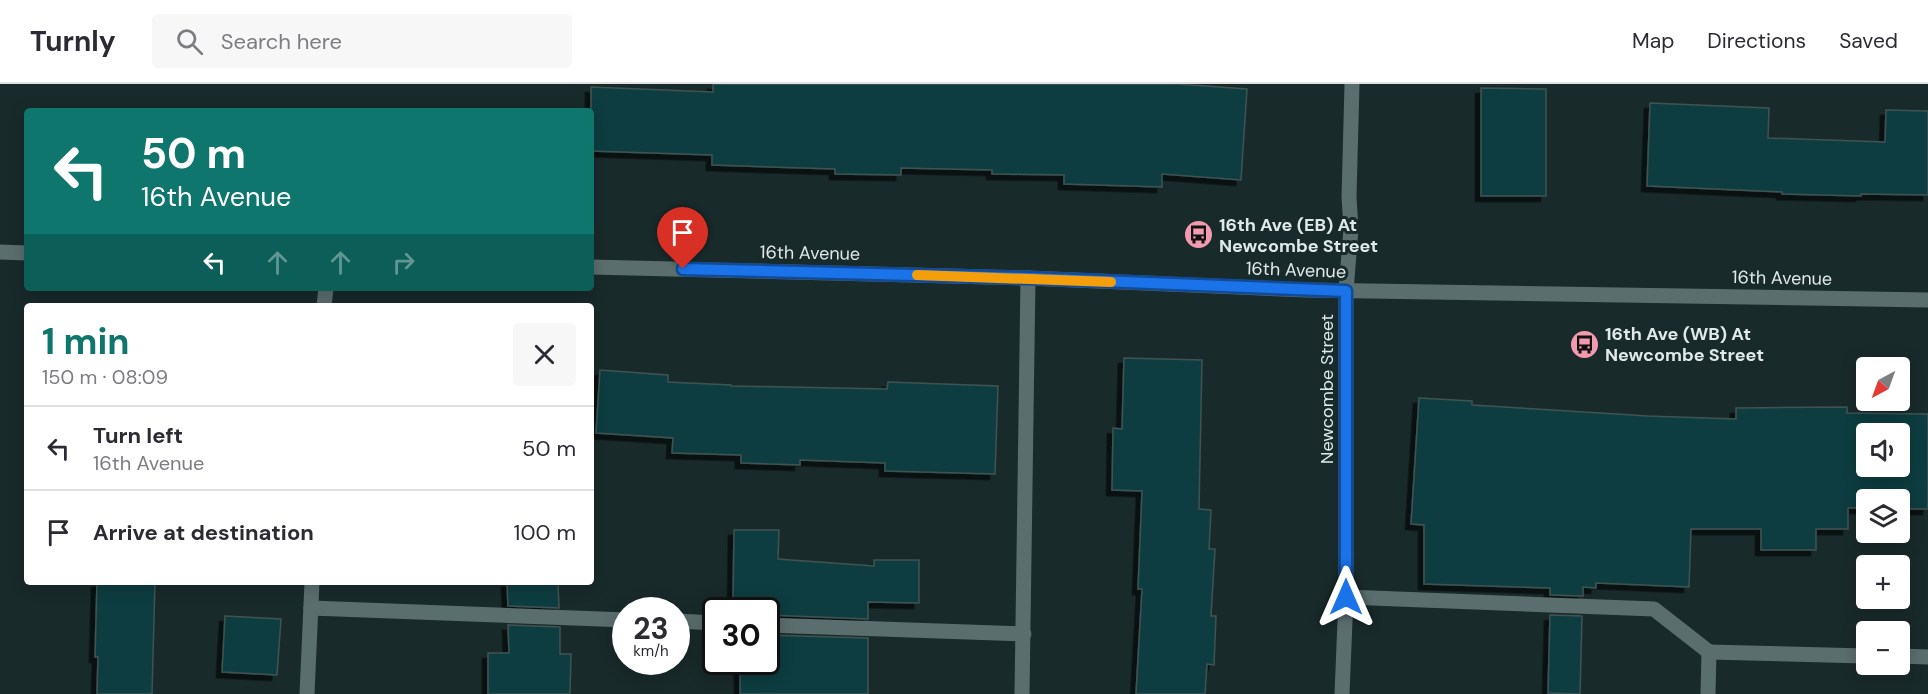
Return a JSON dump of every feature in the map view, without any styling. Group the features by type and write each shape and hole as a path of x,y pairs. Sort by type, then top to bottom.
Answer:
{"street":[{"name":"Newcombe Street","path":"1342,694 1346,597 1346,291 1351,230 1349,197 1352,84"},
{"path":"0,252 24,253"},
{"name":"16th Avenue","path":"594,267 1028,278 1346,291 1928,300"},
{"path":"1022,694 1028,278"},
{"path":"307,694 312,585"},
{"path":"1346,597 1654,609 1710,652 1856,656"},
{"path":"311,608 612,619"},
{"path":"780,625 1024,634"},
{"path":"1708,694 1710,652"},
{"path":"1910,656 1928,657"}],"building":[{"path":"713,84 1178,84 1247,89 1241,180 1162,174 1162,187 1064,184 1064,175 992,174 992,170 901,168 901,175 835,174 835,169 712,165 712,155 594,151 594,108 591,108 591,87 713,92"},
{"path":"1481,88 1546,89 1546,196 1481,196"},
{"path":"1650,103 1769,108 1768,138 1885,142 1886,110 1928,111 1928,195 1782,194 1782,192 1647,186"},
{"path":"1124,358 1202,360 1199,509 1211,510 1209,549 1215,549 1211,616 1216,616 1214,665 1207,664 1205,694 1136,694 1142,589 1138,589 1142,491 1112,490 1113,428 1122,429"},
{"path":"600,370 668,375 668,382 731,386 887,389 888,382 998,386 995,474 885,471 885,463 800,460 800,465 741,463 741,455 672,453 673,438 596,433"},
{"path":"1419,398 1472,401 1472,405 1736,419 1736,408 1847,407 1847,413 1928,414 1928,509 1910,509 1910,489 1856,489 1856,508 1848,508 1848,529 1816,529 1816,550 1761,550 1761,529 1691,529 1689,587 1596,583 1596,588 1583,587 1583,596 1550,595 1550,588 1424,584 1424,525 1411,524"},
{"path":"734,530 779,530 778,559 874,566 874,560 919,560 919,603 868,602 868,619 780,616 780,597 733,597"},
{"path":"97,585 155,585 152,694 97,694 98,657 95,657"},
{"path":"507,585 558,585 559,608 508,606"},
{"path":"1550,615 1582,616 1580,694 1548,693"},
{"path":"225,616 281,619 277,675 222,672"},
{"path":"508,625 560,627 560,654 571,654 570,694 488,694 488,653 509,653"},
{"path":"780,635 868,638 868,694 740,694 740,675 780,675"}],"slow traffic":[{"path":"917,275 1111,282"}],"place":[{"name":"16th Ave (EB) At Newcombe Street","path":"1198,235"},
{"name":"16th Ave (WB) At Newcombe Street","path":"1584,344"}],"route":[{"path":"683,269 1028,278 1346,291 1346,597"}]}
